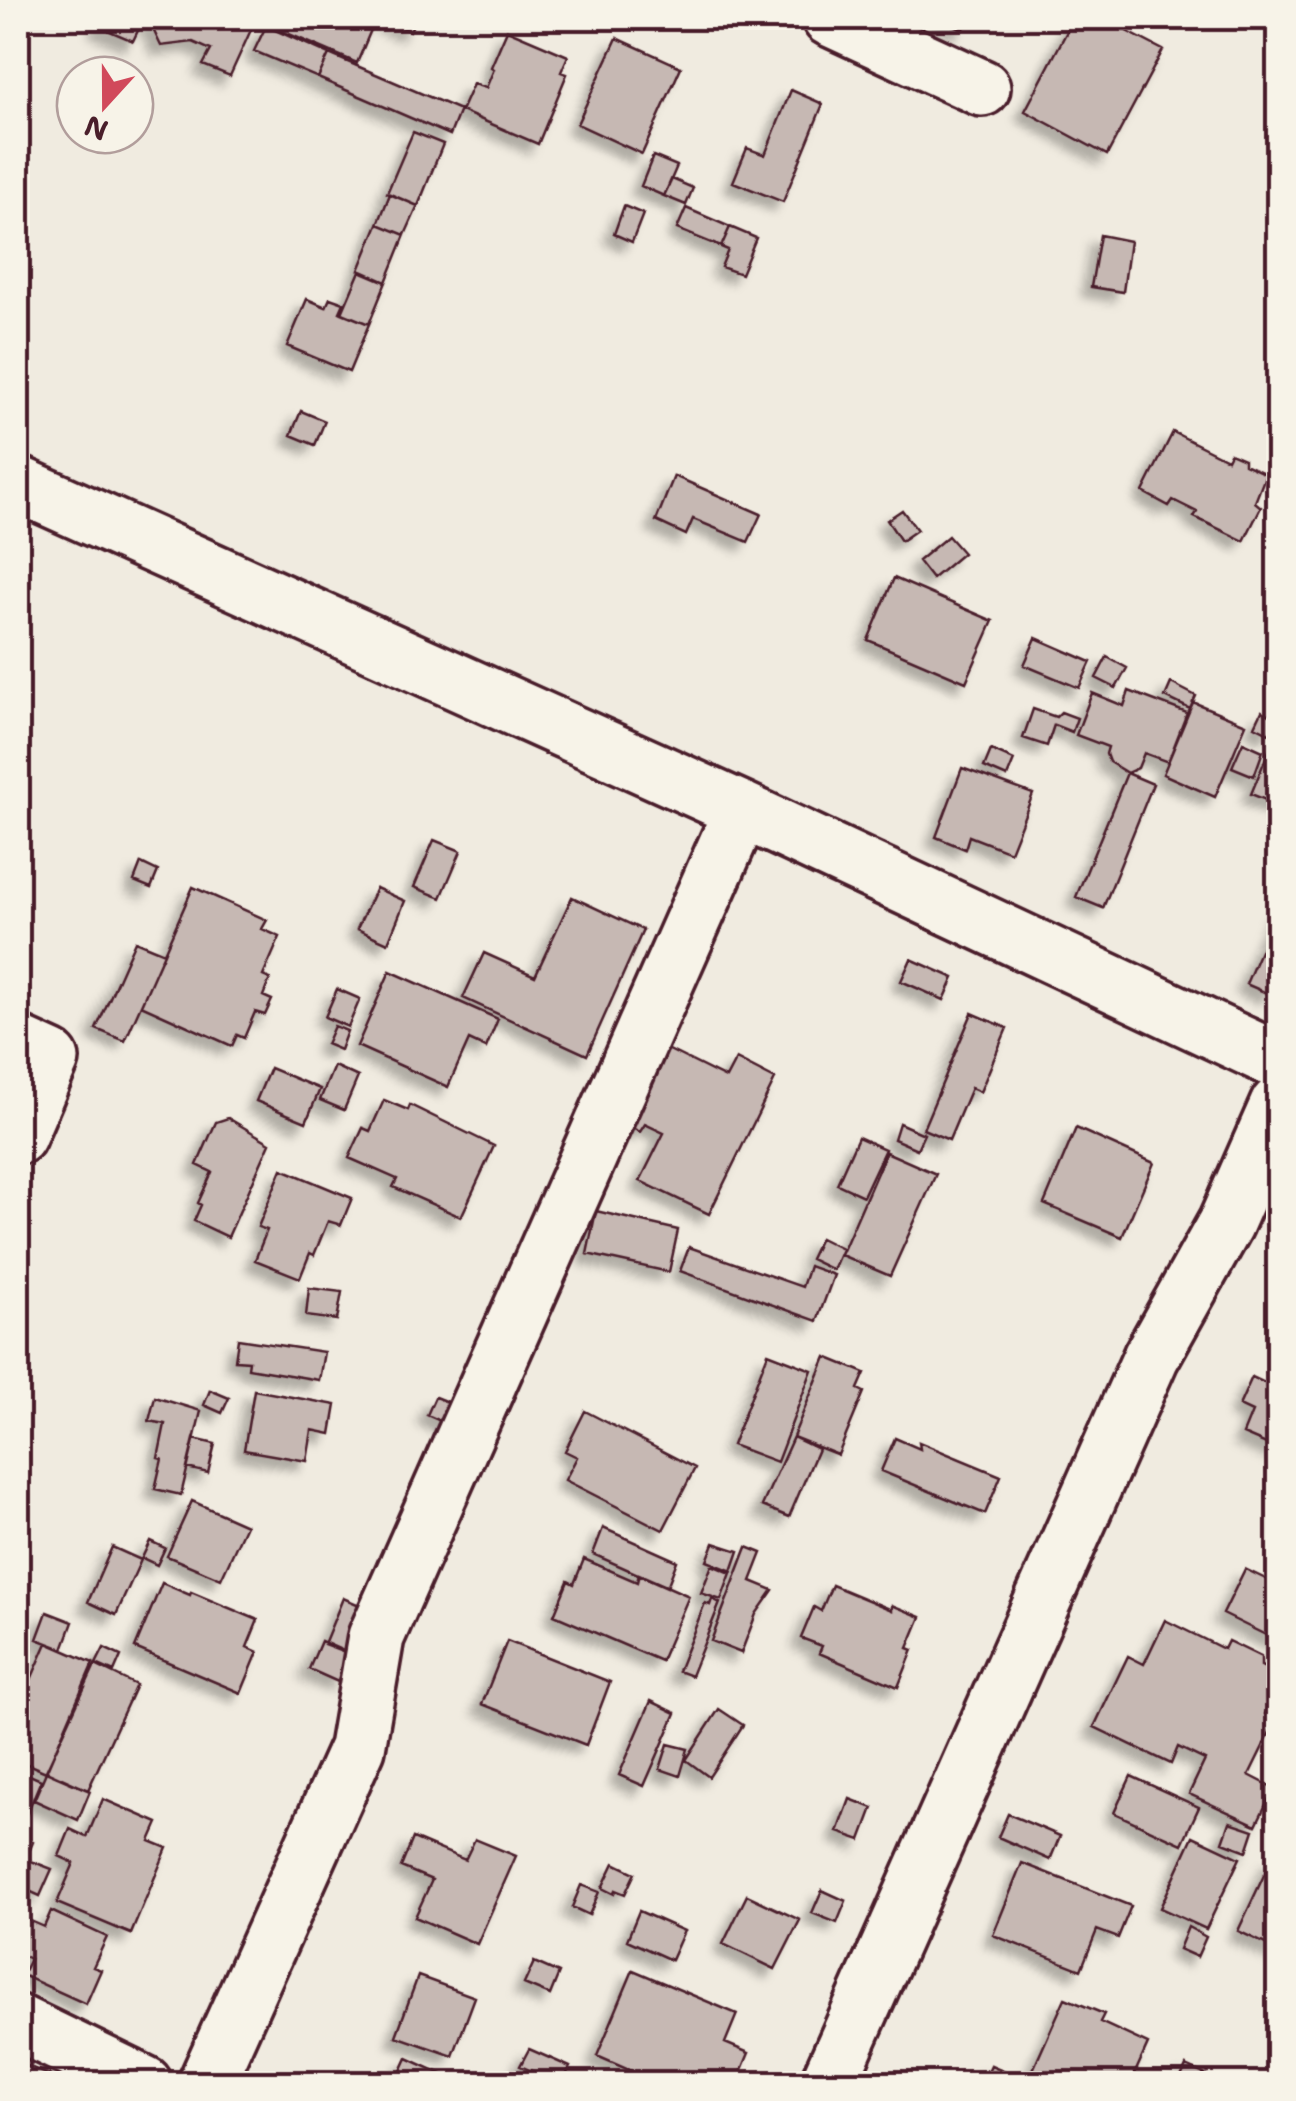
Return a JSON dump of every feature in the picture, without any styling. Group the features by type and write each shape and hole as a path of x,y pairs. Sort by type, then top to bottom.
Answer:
{"street":[{"path":"830,18 982,88"},
{"path":"18,484 742,810 1278,1061"},
{"path":"206,2084 357,1748 376,1637 742,810"},
{"path":"18,1044 51,1058 18,1136"},
{"path":"828,2084 1151,1357 1226,1223 1278,1105"},
{"path":"18,2023 144,2084"}],"building":[{"path":"102,18 255,21 230,76 203,65 211,50 193,42 161,46 150,23 143,20 133,41 98,26"},
{"path":"279,18 376,18 357,63 275,28"},
{"path":"384,18 416,18 410,31"},
{"path":"932,18 967,18 963,29"},
{"path":"1074,18 1101,18 1163,50 1107,155 1025,111"},
{"path":"266,26 329,54 318,78 254,51"},
{"path":"507,30 568,56 561,72 567,74 538,144 461,111 473,84 486,88"},
{"path":"617,38 681,67 642,154 577,124"},
{"path":"18,41 29,46 18,73"},
{"path":"329,54 460,110 450,135 318,78"},
{"path":"791,90 823,104 783,202 733,182 747,148 765,155"},
{"path":"413,132 443,144 418,206 387,193"},
{"path":"653,156 677,166 664,196 641,186"},
{"path":"672,179 693,188 686,205 664,196"},
{"path":"390,194 418,206 405,235 378,224"},
{"path":"624,206 643,214 632,242 614,234"},
{"path":"686,208 730,227 721,247 677,229"},
{"path":"378,224 405,235 386,282 359,270"},
{"path":"730,227 756,238 741,274 721,267 728,250 721,247"},
{"path":"1100,235 1130,241 1123,292 1091,287"},
{"path":"360,271 386,282 369,324 342,313"},
{"path":"330,298 344,303 340,312 369,324 349,372 287,346 307,299 326,307"},
{"path":"301,411 325,421 315,445 291,435"},
{"path":"1173,432 1227,459 1230,453 1244,459 1244,464 1266,474 1255,502 1261,507 1244,541 1194,517 1197,512 1173,500 1169,506 1143,492"},
{"path":"674,476 761,514 748,542 693,519 686,535 656,521"},
{"path":"902,510 917,530 901,541 887,520"},
{"path":"948,536 963,553 932,579 918,561"},
{"path":"894,578 993,621 966,682 868,640"},
{"path":"1036,638 1091,662 1079,688 1024,665"},
{"path":"1107,657 1127,668 1116,688 1096,678"},
{"path":"1171,683 1196,696 1190,709 1165,697"},
{"path":"1129,691 1187,713 1168,762 1144,753 1138,768 1127,773 1109,762 1108,747 1076,735 1092,693 1124,706"},
{"path":"1193,702 1246,724 1215,797 1163,774"},
{"path":"1033,709 1056,717 1061,712 1077,718 1072,732 1054,725 1047,746 1023,738"},
{"path":"1262,711 1277,719 1269,733 1255,726"},
{"path":"1243,742 1263,751 1254,776 1232,767"},
{"path":"1270,748 1278,752 1278,805 1251,794"},
{"path":"991,750 1014,760 1007,777 984,767"},
{"path":"962,768 1033,794 1010,852 969,836 965,849 936,837"},
{"path":"1127,773 1153,784 1103,908 1076,897"},
{"path":"434,840 461,851 441,898 414,887"},
{"path":"141,863 158,871 151,888 134,881"},
{"path":"193,887 267,920 262,929 280,937 263,976 270,979 263,996 272,1000 265,1015 255,1012 244,1038 237,1035 232,1046 141,1005"},
{"path":"376,888 405,901 388,943 357,929"},
{"path":"572,897 643,930 587,1055 463,998 484,953 535,976"},
{"path":"1278,909 1278,973 1269,994 1246,984"},
{"path":"135,941 164,953 125,1041 96,1029"},
{"path":"911,959 954,978 944,1000 901,981"},
{"path":"390,971 498,1019 486,1048 469,1040 448,1087 357,1046"},
{"path":"337,989 360,999 348,1027 325,1017"},
{"path":"972,1013 1007,1028 980,1092 971,1088 949,1140 923,1129"},
{"path":"334,1026 347,1031 340,1050 326,1044"},
{"path":"653,1042 726,1078 736,1059 775,1079 709,1214 640,1181 664,1133 645,1124 640,1132 615,1120"},
{"path":"334,1066 358,1077 344,1110 320,1100"},
{"path":"270,1068 320,1089 306,1122 256,1101"},
{"path":"384,1100 408,1110 410,1105 494,1146 461,1217 393,1187 397,1179 349,1158 363,1128 370,1131"},
{"path":"228,1118 270,1143 228,1237 194,1221 212,1172 197,1165 216,1122"},
{"path":"899,1123 924,1134 917,1149 894,1139"},
{"path":"1076,1128 1154,1163 1122,1237 1044,1204"},
{"path":"858,1137 885,1149 863,1196 837,1184"},
{"path":"886,1152 936,1174 890,1276 841,1255"},
{"path":"282,1169 352,1198 341,1225 328,1221 300,1278 255,1260 267,1230 258,1227"},
{"path":"596,1211 678,1230 669,1272 587,1254"},
{"path":"820,1238 842,1249 833,1270 810,1259"},
{"path":"689,1247 802,1287 809,1266 834,1275 817,1321 680,1271"},
{"path":"309,1288 342,1292 337,1320 306,1316"},
{"path":"238,1339 324,1352 319,1380 248,1368 249,1361 235,1360"},
{"path":"768,1353 812,1370 777,1462 732,1445"},
{"path":"826,1357 865,1373 858,1389 864,1392 838,1455 793,1437"},
{"path":"1252,1377 1278,1389 1278,1449 1243,1434 1252,1412 1239,1406"},
{"path":"210,1390 229,1398 222,1413 204,1405"},
{"path":"254,1390 336,1405 331,1434 312,1430 307,1461 244,1450"},
{"path":"155,1397 201,1411 181,1495 155,1489 165,1424 149,1421"},
{"path":"435,1397 460,1407 452,1426 427,1415"},
{"path":"585,1411 695,1468 663,1530 565,1480 577,1457 565,1451"},
{"path":"793,1437 818,1449 789,1517 762,1506"},
{"path":"895,1438 920,1449 919,1442 1001,1476 985,1514 881,1471"},
{"path":"194,1439 215,1444 208,1473 187,1468"},
{"path":"192,1501 246,1525 221,1579 167,1556"},
{"path":"603,1528 677,1561 667,1587 593,1554"},
{"path":"150,1541 165,1548 157,1565 142,1558"},
{"path":"714,1543 739,1551 732,1571 707,1561"},
{"path":"112,1547 141,1560 116,1615 88,1602"},
{"path":"747,1547 762,1553 751,1581 773,1590 756,1614 741,1653 711,1641"},
{"path":"584,1559 637,1582 639,1574 689,1596 661,1661 554,1615 568,1581 574,1584"},
{"path":"712,1565 731,1573 721,1600 701,1593"},
{"path":"1245,1569 1278,1585 1278,1641 1223,1614"},
{"path":"162,1583 258,1620 247,1647 258,1652 241,1693 135,1648"},
{"path":"832,1585 892,1610 892,1605 921,1617 898,1687 819,1653 822,1646 801,1638 814,1607 821,1611"},
{"path":"343,1598 369,1609 350,1654 324,1644"},
{"path":"712,1599 720,1603 691,1676 678,1671 705,1603 710,1605"},
{"path":"47,1612 73,1622 63,1649 37,1639"},
{"path":"1165,1620 1224,1649 1228,1641 1261,1657 1261,1666 1278,1674 1278,1686 1265,1714 1274,1724 1249,1775 1274,1788 1256,1825 1189,1794 1205,1760 1178,1747 1171,1764 1094,1727 1128,1656 1144,1664"},
{"path":"321,1641 350,1654 338,1682 309,1669"},
{"path":"507,1641 610,1682 586,1745 482,1704"},
{"path":"47,1643 93,1663 46,1772 18,1760 18,1727 25,1709 19,1707"},
{"path":"104,1648 121,1656 114,1672 96,1664"},
{"path":"95,1665 136,1685 88,1790 46,1771"},
{"path":"651,1701 676,1713 644,1786 619,1775"},
{"path":"719,1709 743,1725 709,1777 686,1760"},
{"path":"668,1744 688,1749 680,1776 660,1769"},
{"path":"18,1770 41,1780 18,1835"},
{"path":"46,1772 90,1791 78,1820 34,1800"},
{"path":"1131,1776 1199,1807 1182,1844 1114,1813"},
{"path":"103,1799 158,1823 150,1841 167,1848 131,1934 57,1903 74,1863 59,1856 70,1829 87,1837"},
{"path":"850,1799 873,1808 861,1840 838,1832"},
{"path":"1008,1814 1060,1836 1050,1860 998,1837"},
{"path":"1230,1822 1254,1830 1247,1851 1223,1842"},
{"path":"19,1835 33,1842 26,1859 52,1869 40,1896 18,1886"},
{"path":"1193,1836 1240,1858 1206,1929 1160,1908"},
{"path":"413,1838 465,1860 475,1839 516,1856 477,1944 415,1917 432,1880 401,1867"},
{"path":"1272,1858 1278,1860 1278,1950 1238,1931"},
{"path":"614,1863 635,1873 625,1894 602,1888"},
{"path":"1022,1863 1131,1906 1118,1938 1097,1930 1081,1970 993,1935"},
{"path":"581,1885 599,1892 589,1915 572,1907"},
{"path":"822,1890 846,1901 837,1923 812,1913"},
{"path":"747,1895 800,1920 775,1969 723,1944"},
{"path":"51,1911 107,1937 93,1967 101,1970 86,2004 22,1975 30,1959 18,1953 19,1916 44,1927"},
{"path":"639,1911 684,1931 671,1960 627,1940"},
{"path":"1188,1927 1206,1937 1197,1957 1179,1949"},
{"path":"534,1962 559,1973 550,1995 524,1984"},
{"path":"633,1970 737,2014 725,2043 749,2053 736,2084 661,2084 597,2056"},
{"path":"418,1976 475,1997 453,2056 396,2036"},
{"path":"1065,1998 1104,2014 1100,2022 1148,2044 1130,2084 982,2084 991,2065 1028,2081"},
{"path":"529,2049 570,2067 562,2084 520,2066"},
{"path":"407,2058 464,2084 395,2084"},
{"path":"18,2062 63,2081 64,2084 18,2084"},
{"path":"1186,2066 1227,2084 1178,2084"}]}
